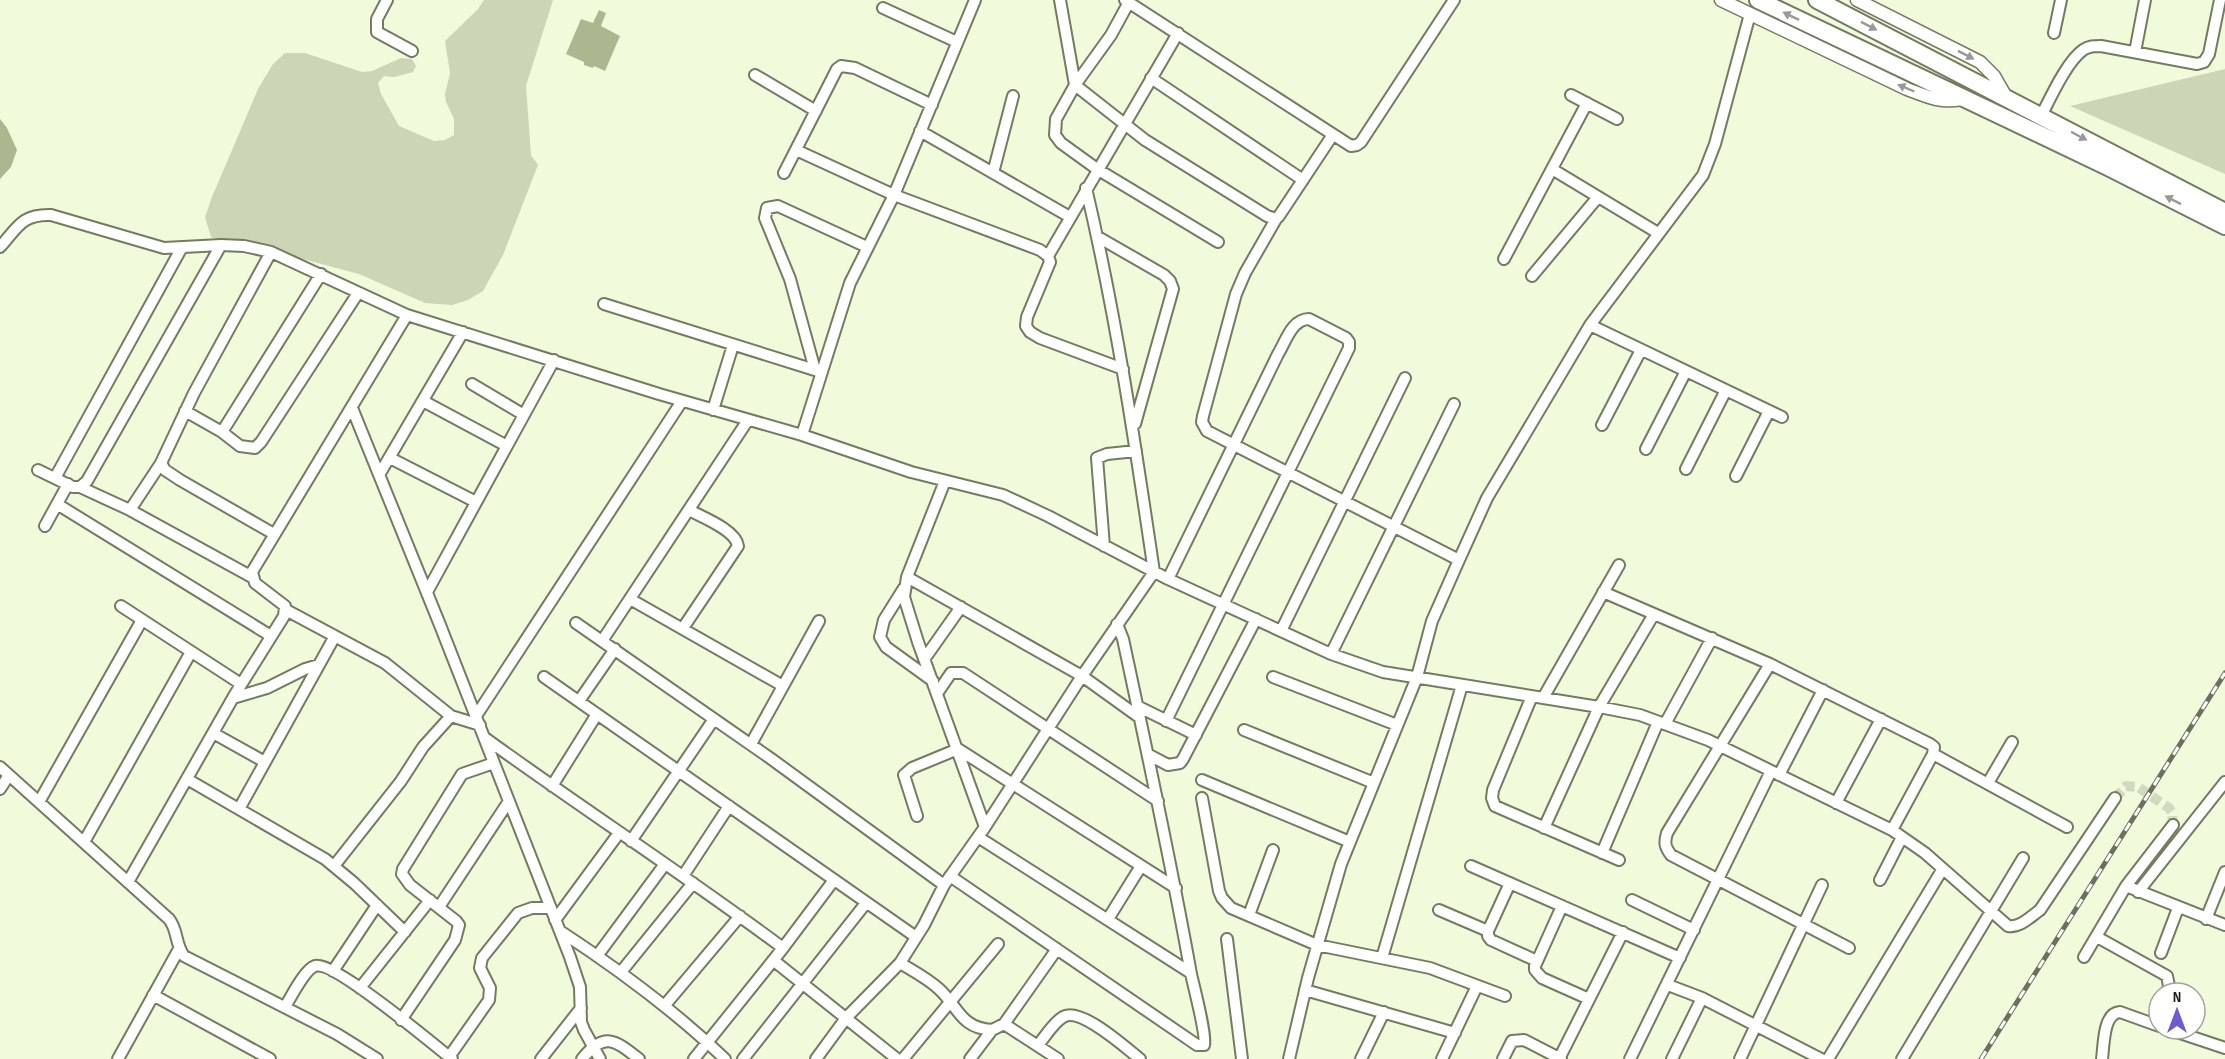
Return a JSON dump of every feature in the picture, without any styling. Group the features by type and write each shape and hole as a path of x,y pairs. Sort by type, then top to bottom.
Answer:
{"highway":[{"path":"1817,0 2225,212"},
{"path":"1754,7 1962,99 2108,167 2225,226"}],"street":[{"path":"387,0 377,19 377,32 411,51"},
{"path":"802,435 818,371 850,283 894,195 975,0"},
{"path":"1060,0 1075,85 1176,160 1267,216 1276,219"},
{"path":"1218,242 1097,169 1061,143 1055,135 1056,118 1075,85 1111,34 1127,1 1332,136 1351,146 1361,142 1454,0"},
{"path":"1288,1059 1317,945 1341,864 1417,677 1432,621 1487,498 1590,325 1696,186 1708,162 1754,7 1721,0"},
{"path":"1857,0 1980,62 1994,76 2006,98"},
{"path":"2054,33 2061,0"},
{"path":"2135,52 2145,0"},
{"path":"2041,116 2053,92 2082,51 2090,46 2101,46 2197,64 2204,62 2209,54 2220,0"},
{"path":"883,8 957,42"},
{"path":"1048,256 1178,33"},
{"path":"784,173 837,69 845,65 932,105"},
{"path":"755,75 816,111"},
{"path":"1151,78 1303,180"},
{"path":"1571,95 1617,118"},
{"path":"993,173 1013,96"},
{"path":"1504,259 1587,104"},
{"path":"920,131 1070,217"},
{"path":"1332,136 1276,219 1245,273 1236,294 1202,422 1207,431 1233,445 1459,560"},
{"path":"796,150 894,195 1040,250 1048,256 1050,262 1048,272 1027,317 1026,326 1030,332 1040,338 1123,369"},
{"path":"1552,169 1658,233"},
{"path":"816,1059 846,1018 900,963 947,880 985,827 1117,624 1154,572 1123,369 1098,237 1086,188"},
{"path":"1532,276 1598,196"},
{"path":"818,371 789,279 765,218 765,212 767,208 777,206 867,247"},
{"path":"0,247 24,220 36,214 51,215 164,248 181,249 221,245 244,246 271,252 407,315 682,401 802,435 911,472 1003,495 1168,579 1331,654 1383,672 1599,707 1640,716 1721,746 1892,830 1924,853 2008,926 2014,927 2040,910 2115,798"},
{"path":"1098,237 1164,275 1170,281 1173,289 1133,429"},
{"path":"80,487 87,481 221,245"},
{"path":"55,478 181,249"},
{"path":"130,510 161,463 185,411 271,252"},
{"path":"222,432 321,274"},
{"path":"185,411 222,432 240,446 255,448 358,293"},
{"path":"604,304 818,371"},
{"path":"252,577 252,572 274,534 407,315"},
{"path":"1166,721 1225,605 1349,348 1346,338 1309,319 1296,323 1278,354 1168,579"},
{"path":"1590,325 1782,417"},
{"path":"379,475 463,332"},
{"path":"713,410 733,345"},
{"path":"1602,425 1641,350"},
{"path":"427,592 554,360"},
{"path":"1646,449 1686,371"},
{"path":"1281,631 1405,378"},
{"path":"472,384 524,415"},
{"path":"1686,469 1726,390"},
{"path":"423,401 507,446"},
{"path":"478,721 682,401"},
{"path":"1331,654 1454,404"},
{"path":"352,408 576,972 580,987 581,1022 600,1059"},
{"path":"1736,476 1769,411"},
{"path":"602,641 748,420"},
{"path":"1104,546 1097,458 1107,454 1136,451"},
{"path":"390,458 476,502"},
{"path":"161,463 165,470 180,480 274,534"},
{"path":"38,471 130,510 252,577 255,582 282,602 286,610 385,663 451,716 478,721"},
{"path":"936,686 886,646 880,637 884,620 906,582 945,481"},
{"path":"45,526 68,484"},
{"path":"57,504 271,636"},
{"path":"682,628 738,546 737,540 728,531 689,510"},
{"path":"1618,565 1538,697 1493,790 1492,798 1495,806 1502,810 1619,860"},
{"path":"906,582 961,608 1083,676 1138,712 1166,721 1196,735"},
{"path":"906,582 904,597 985,827"},
{"path":"1603,592 1770,664 1934,747 1933,754 1892,830"},
{"path":"630,599 783,686"},
{"path":"121,606 241,684"},
{"path":"925,658 961,608"},
{"path":"128,882 286,610"},
{"path":"1544,828 1599,707 1654,614"},
{"path":"39,802 142,620"},
{"path":"1149,755 1168,765 1180,763 1256,620"},
{"path":"751,744 819,621"},
{"path":"576,623 947,880 1057,949 1201,1046 1206,1042 1176,888 1149,755 1123,639 1117,624"},
{"path":"239,809 335,636"},
{"path":"1602,853 1661,723 1712,638"},
{"path":"579,701 615,650"},
{"path":"84,842 191,652"},
{"path":"233,698 267,688 319,664"},
{"path":"1770,664 1667,833 1666,848 1671,855 1849,948"},
{"path":"936,686 951,673 963,674 1158,801"},
{"path":"544,676 916,937"},
{"path":"1273,677 1397,725"},
{"path":"1382,958 1462,685"},
{"path":"1630,1059 1718,880 1775,773 1823,690"},
{"path":"552,786 597,714"},
{"path":"334,866 395,790 423,747 451,716"},
{"path":"631,841 714,719"},
{"path":"1836,803 1881,719"},
{"path":"1244,730 1374,783"},
{"path":"213,734 265,762"},
{"path":"484,738 783,948"},
{"path":"1988,783 2012,742"},
{"path":"958,748 1176,888"},
{"path":"917,816 904,775 912,768 958,748"},
{"path":"1933,754 2067,827"},
{"path":"401,1020 458,935 459,925 405,880 402,874 406,860 462,774 494,763"},
{"path":"0,789 4,771 174,925 179,949 190,959 337,1034 377,1059"},
{"path":"187,779 334,866 405,932"},
{"path":"1202,780 1350,842"},
{"path":"2138,892 2221,790 2225,782"},
{"path":"1202,798 1222,898 1232,908 1317,945 1430,968 1505,996"},
{"path":"360,988 405,932 435,904 509,801"},
{"path":"682,876 729,806"},
{"path":"2084,957 2126,886 2173,825"},
{"path":"557,925 619,833"},
{"path":"978,837 1191,973"},
{"path":"1880,880 1902,837"},
{"path":"1249,915 1273,850"},
{"path":"1902,1059 2023,858"},
{"path":"597,956 665,864"},
{"path":"1108,919 1141,866"},
{"path":"1471,866 1680,958"},
{"path":"1828,1059 1942,870"},
{"path":"2206,919 2225,872"},
{"path":"694,1059 834,880"},
{"path":"621,972 693,883"},
{"path":"1510,883 1488,931 1488,936 1491,940 1537,961"},
{"path":"1740,1059 1822,885"},
{"path":"2126,886 2225,925"},
{"path":"1632,900 1694,930"},
{"path":"743,1059 866,903"},
{"path":"333,971 377,905"},
{"path":"1562,906 1535,970 1537,975 1589,999"},
{"path":"285,1007 305,974 314,966 320,965 360,988 451,1058 489,1000 490,988 480,968 482,958 518,913 532,908 551,908"},
{"path":"2161,953 2178,908"},
{"path":"1439,910 1488,931"},
{"path":"665,1005 740,916"},
{"path":"557,925 665,1005 725,1059"},
{"path":"1503,1059 1512,1041 1517,1039 1524,1040 1560,1059 1623,933"},
{"path":"2097,937 2167,976 2168,981"},
{"path":"1227,939 1244,1058"},
{"path":"903,1059 998,944"},
{"path":"117,1059 179,949"},
{"path":"970,1059 992,1030 1004,1024 1057,949"},
{"path":"773,960 897,1059"},
{"path":"900,963 941,990 964,1019 976,1027 992,1030"},
{"path":"1668,985 1702,999 1821,1059"},
{"path":"1442,1059 1477,986"},
{"path":"1305,990 1455,1032"},
{"path":"153,995 270,1059"},
{"path":"1672,1059 1702,999"},
{"path":"541,1059 581,1008"},
{"path":"1361,1059 1384,1012"},
{"path":"2102,1059 2110,1016 2115,1012 2121,1012 2147,1019"},
{"path":"1038,1046 1060,1019 1065,1015 1073,1014 1092,1023 1140,1059"},
{"path":"1004,1024 1058,1059"},
{"path":"582,1059 592,1046 604,1041 616,1042 639,1059"},
{"path":"2204,1041 2225,1048"}],"shaded area":[{"path":"484,0 553,0 526,86 531,155 538,165 503,255 483,291 468,300 452,305 425,303 359,274 299,258 272,246 240,241 226,242 211,237 205,217 212,197 258,89 273,64 285,53 305,53 362,72 372,71 401,58 412,59 416,66 413,72 394,77 384,76 378,83 381,94 399,126 434,141 445,140 454,135 454,119 445,94 450,73 445,41 478,9"},
{"path":"599,10 606,13 601,26 620,36 605,71 584,65 584,62 566,54 581,19 593,23"},
{"path":"2225,69 2225,174 2070,106"},
{"path":"0,119 7,128 17,150 11,167 0,179"}],"tunnel":[{"path":"2115,798 2126,786 2138,787 2169,808 2172,812 2173,825"}],"railway":[{"path":"1981,1059 2225,673"}]}
